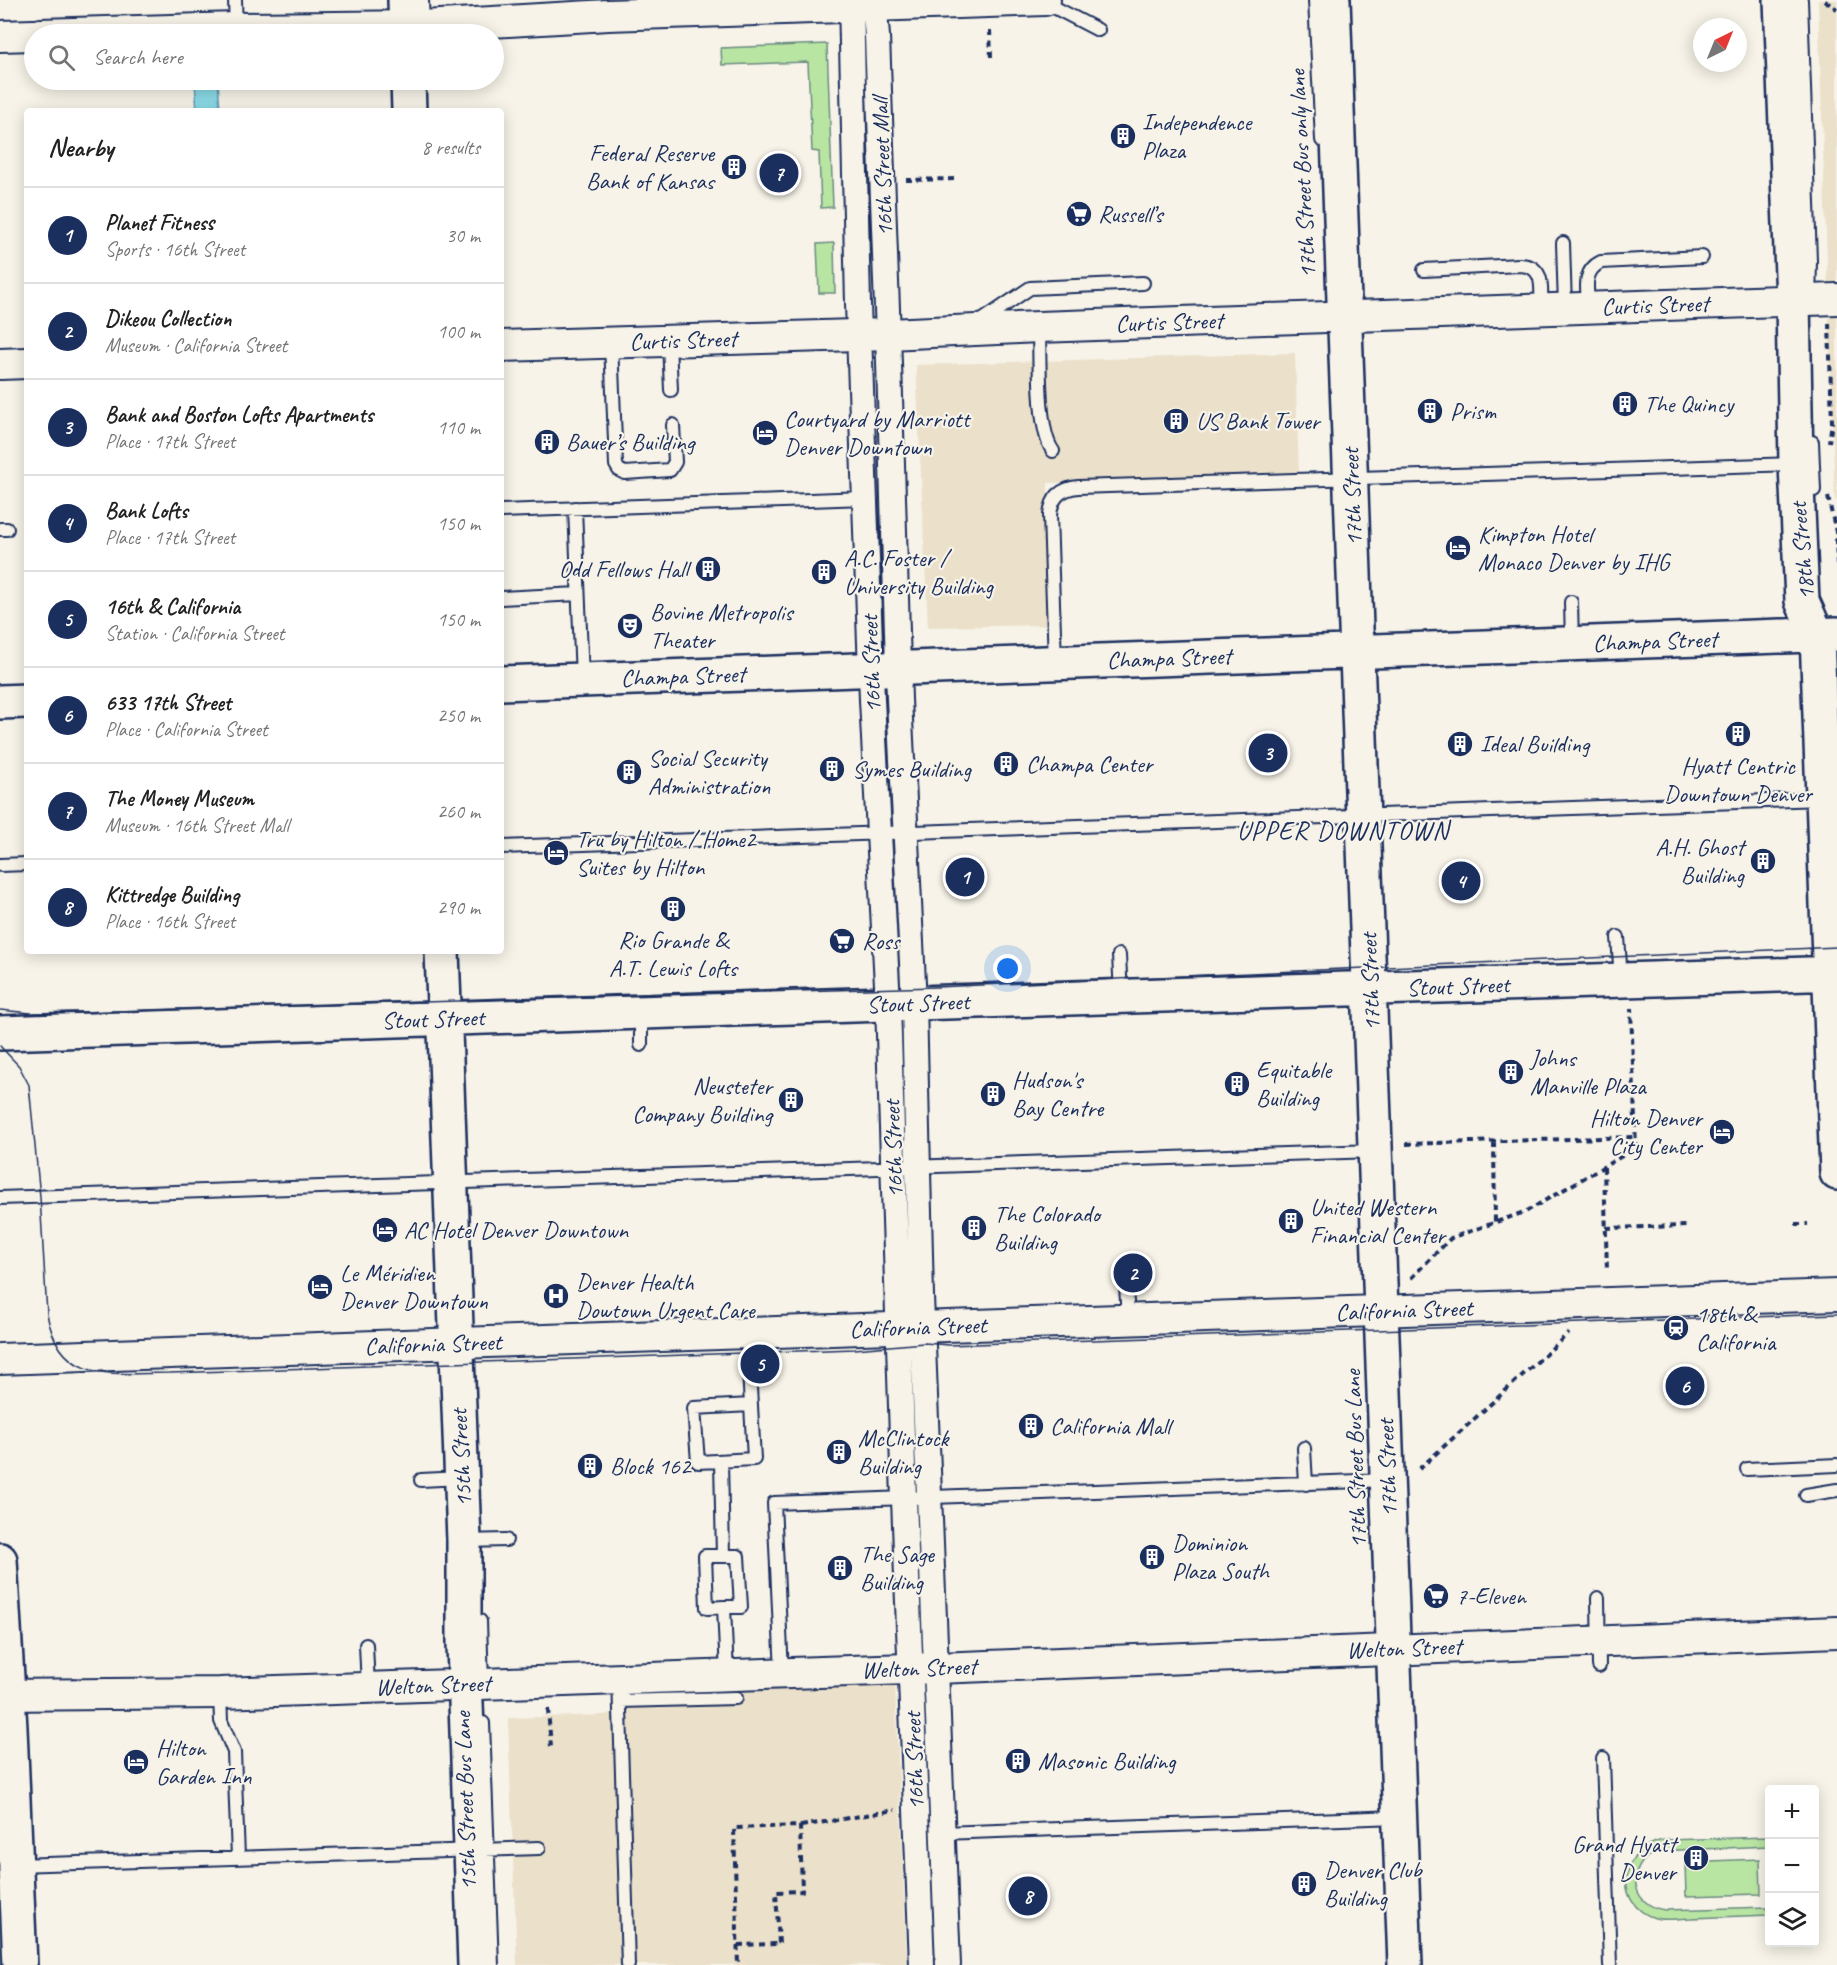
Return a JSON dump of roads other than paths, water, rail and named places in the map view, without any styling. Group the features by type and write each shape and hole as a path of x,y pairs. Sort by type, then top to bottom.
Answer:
{"main road":[{"name":"17th Street","path":"1333,0 1334,317 1358,972 1374,1150 1373,1308 1389,1649 1389,1813 1405,1965"},
{"name":"18th Street","path":"1781,0 1812,302 1796,464 1802,601 1825,629 1823,799 1833,974 1837,1173"},
{"path":"408,90 409,108"},
{"name":"Champa Street","path":"504,683 1572,644 1825,629"},
{"path":"0,702 24,701"},
{"name":"15th Street","path":"443,954 453,1015 462,1182 462,1478 472,1545 478,1695 479,1850 475,1965"},
{"name":"Stout Street","path":"0,1033 453,1015 641,1012 1121,997 1358,972 1626,994 1833,974"},
{"path":"0,1560 4,1695 20,1965"}],"street":[{"path":"138,24 236,14 414,20 660,7 1046,0"},
{"name":"16th Street Mall","path":"863,3 873,334"},
{"path":"0,36 24,35"},
{"name":"Curtis Street","path":"504,346 1565,308 1812,302"},
{"name":"16th Street","path":"873,334 865,498 885,669 899,699 906,833 893,1168 930,1499 923,1668 922,1965"},
{"name":"16th Street","path":"873,334 885,669 879,833 901,1004 918,1167 921,1296 910,1327 904,1499 942,1833 948,1965"},
{"path":"0,364 24,363"},
{"name":"California Street","path":"0,1359 1128,1319 1373,1308 1837,1295"},
{"name":"Welton Street","path":"4,1695 220,1693 368,1687 478,1695 731,1686 783,1672 1389,1649 1598,1654 1837,1632"}],"lane":[{"path":"1041,0 1098,30"},
{"name":"17th Street Bus only lane","path":"1315,0 1322,148"},
{"path":"1801,0 1812,302"},
{"path":"1563,243 1565,308"},
{"path":"1565,308 1587,275 1595,265 1601,262 1702,257"},
{"path":"1424,270 1519,265 1531,267 1536,271 1541,282 1565,308"},
{"path":"970,330 1030,288 1143,283"},
{"path":"1039,327 1042,418 1045,435 1053,451"},
{"path":"669,341 672,390"},
{"path":"611,342 616,465 619,470 625,473 670,470 675,462 673,425"},
{"path":"1811,425 1814,507"},
{"path":"1054,663 1050,515 1053,500 1064,489 1089,486 1796,464"},
{"path":"504,511 865,498"},
{"path":"575,508 582,680"},
{"path":"504,598 579,594"},
{"path":"1571,602 1572,644"},
{"path":"1823,691 1837,937"},
{"path":"504,847 1823,799"},
{"path":"0,865 24,864"},
{"path":"1618,938 1626,994"},
{"path":"1119,955 1121,997"},
{"path":"641,1012 641,1045"},
{"path":"453,1015 459,1057"},
{"path":"0,1198 1374,1150"},
{"path":"1126,1286 1128,1319"},
{"path":"467,1301 462,1343 472,1545 506,1540"},
{"path":"747,1333 751,1405 754,1459 699,1462 694,1408 751,1405"},
{"path":"1304,1448 1306,1484"},
{"path":"721,1461 723,1556"},
{"path":"1747,1469 1837,1465"},
{"path":"421,1480 462,1478"},
{"path":"783,1672 774,1503 1382,1481"},
{"path":"1806,1495 1837,1490"},
{"path":"705,1556 723,1556 738,1556 741,1607 707,1608 705,1556"},
{"path":"1598,1598 1598,1654"},
{"path":"724,1607 731,1686"},
{"name":"15th Street Bus Lane","path":"478,1695 479,1610"},
{"path":"366,1646 368,1687"},
{"path":"620,1689 628,1965"},
{"path":"220,1693 221,1721 234,1752 238,1857"},
{"path":"1603,1758 1611,1965"},
{"path":"942,1833 1389,1813"},
{"path":"15,1865 539,1848"},
{"name":"15th Street Bus Lane","path":"479,1850 492,1965"}],"water":[{"path":"196,90 219,90 220,108 197,108"}],"tram line":[{"path":"0,1010 31,1013 123,1011 936,987 1837,947"},
{"path":"0,1046 19,1066 29,1085 40,1197 47,1314 54,1337 64,1353 77,1364 109,1373 170,1373 855,1349 924,1343 949,1345 1837,1314"}],"place":[{"name":"Independence Plaza","path":"1123,136"},
{"name":"Federal Reserve Bank of Kansas","path":"734,167"},
{"name":"The Money Museum","path":"779,173"},
{"name":"Russell’s","path":"1079,214"},
{"name":"The Quincy","path":"1625,404"},
{"name":"Prism","path":"1430,411"},
{"name":"US Bank Tower","path":"1176,421"},
{"name":"Courtyard by Marriott Denver Downtown","path":"765,433"},
{"name":"Bauer’s Building","path":"547,442"},
{"name":"Kimpton Hotel Monaco Denver by IHG","path":"1458,548"},
{"name":"Odd Fellows Hall","path":"708,569"},
{"name":"A.C. Foster / University Building","path":"824,572"},
{"name":"Bovine Metropolis Theater","path":"630,626"},
{"name":"Hyatt Centric Downtown Denver","path":"1738,734"},
{"name":"Ideal Building","path":"1460,744"},
{"name":"Bank and Boston Lofts Apartments","path":"1268,753"},
{"name":"Champa Center","path":"1006,764"},
{"name":"Symes Building","path":"832,769"},
{"name":"Social Security Administration","path":"629,772"},
{"name":"Tru by Hilton / Home2 Suites by Hilton","path":"556,853"},
{"name":"A.H. Ghost Building","path":"1763,861"},
{"name":"Planet Fitness","path":"965,877"},
{"name":"Bank Lofts","path":"1461,881"},
{"name":"Rio Grande & A.T. Lewis Lofts","path":"673,909"},
{"name":"Ross","path":"842,941"},
{"name":"Johns Manville Plaza","path":"1511,1072"},
{"name":"Equitable Building","path":"1237,1084"},
{"name":"Hudson's Bay Centre","path":"993,1094"},
{"name":"Neusteter Company Building","path":"791,1100"},
{"name":"Hilton Denver City Center","path":"1722,1132"},
{"name":"United Western Financial Center","path":"1291,1221"},
{"name":"The Colorado Building","path":"974,1228"},
{"name":"AC Hotel Denver Downtown","path":"385,1230"},
{"name":"Dikeou Collection","path":"1133,1273"},
{"name":"Le Méridien Denver Downtown","path":"320,1287"},
{"name":"Denver Health Dowtown Urgent Care","path":"556,1296"},
{"name":"18th & California","path":"1676,1328"},
{"name":"16th & California","path":"760,1364"},
{"name":"633 17th Street","path":"1685,1386"},
{"name":"California Mall","path":"1031,1426"},
{"name":"McClintock Building","path":"839,1452"},
{"name":"Block 162","path":"590,1466"},
{"name":"Dominion Plaza South","path":"1152,1557"},
{"name":"The Sage Building","path":"840,1568"},
{"name":"7-Eleven","path":"1436,1596"},
{"name":"Masonic Building","path":"1018,1761"},
{"name":"Hilton Garden Inn","path":"136,1762"},
{"name":"Grand Hyatt Denver","path":"1696,1858"},
{"name":"Denver Club Building","path":"1304,1884"},
{"name":"Kittredge Building","path":"1028,1896"}],"district":[{"name":"UPPER DOWNTOWN","path":"1343,830"}]}
